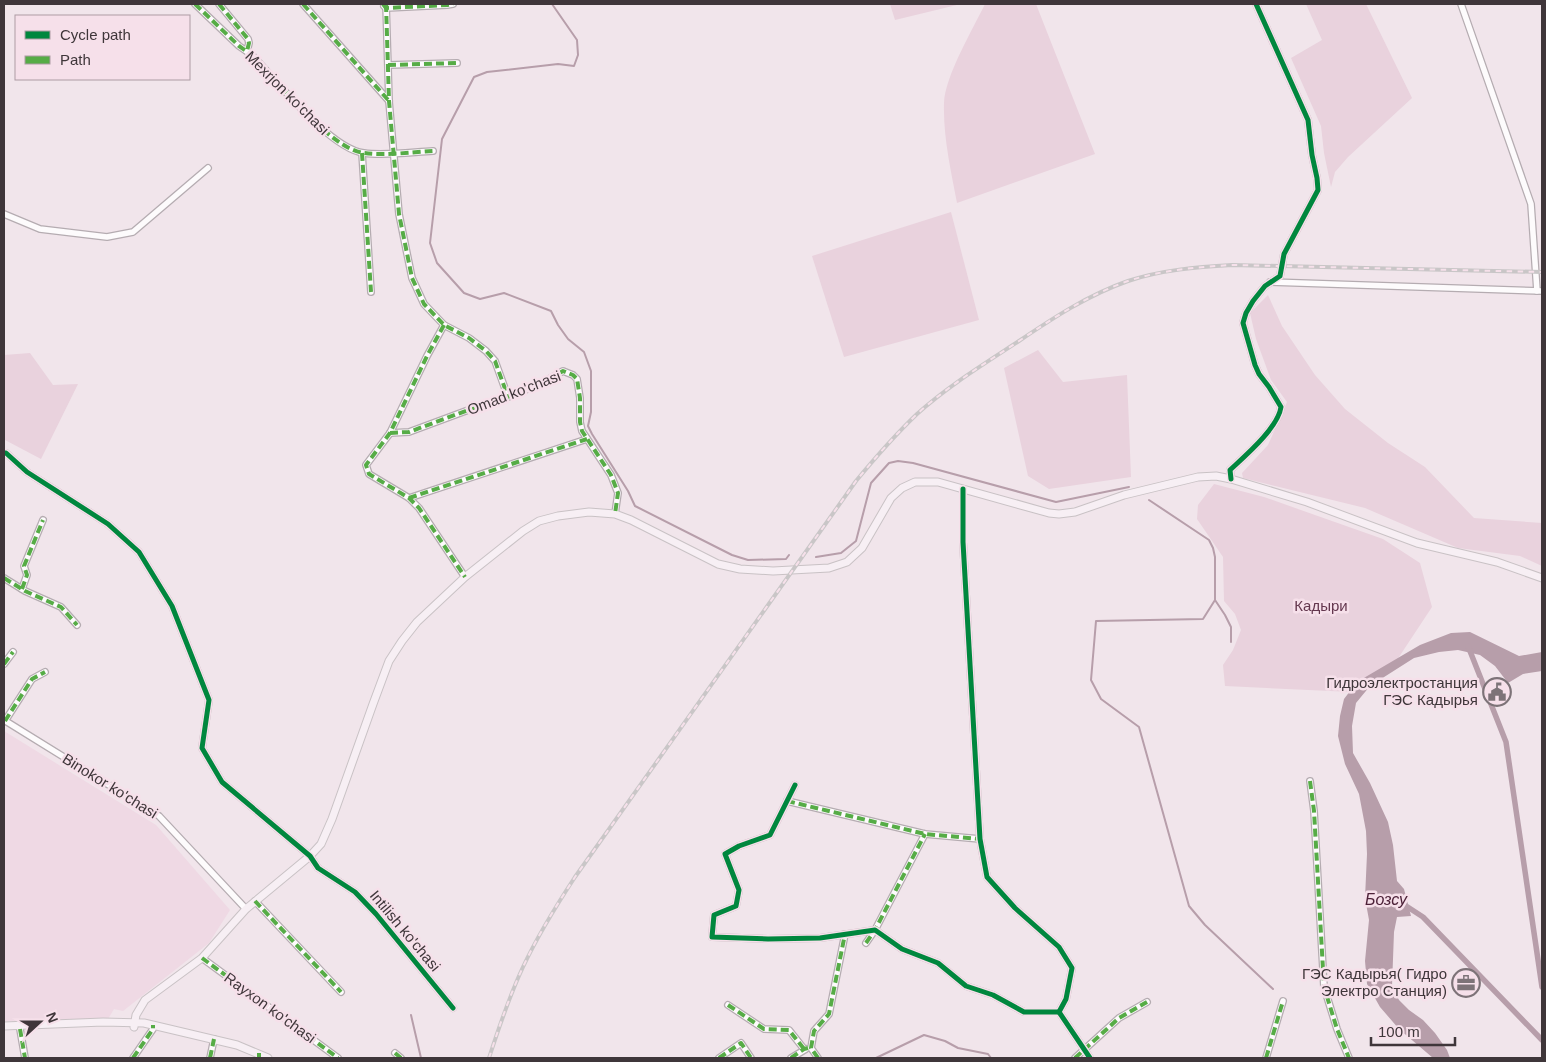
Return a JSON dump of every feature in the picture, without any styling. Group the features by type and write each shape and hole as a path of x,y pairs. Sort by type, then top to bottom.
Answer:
{"main road":[{"path":"134,1024 138,1010 145,1000 202,958 246,909 310,856 321,844 392,656 402,640 417,622 465,577 523,531 548,518 589,512 615,514 726,566 740,570 773,571 823,568 841,565 858,554 866,543 886,504 902,488 916,482 930,481 1049,513 1059,514 1075,512 1124,495 1198,477 1211,476 1231,479 1308,502 1417,543 1496,562 1542,578"},
{"path":"4,1027 20,1029 134,1024"},
{"path":"4,1027 134,1024 213,1041 259,1057 268,1058"}],"street":[{"name":"Mexrjon ko'chasi","path":"195,4 239,46 252,55 316,124 339,143 362,153 433,151"},
{"path":"219,4 248,39 247,51"},
{"path":"303,4 389,101"},
{"path":"453,4 447,6 385,5 389,101 399,214 412,278 424,304 444,325 469,338 495,360 508,397"},
{"path":"1231,479 1230,470 1256,446 1274,423 1281,408 1255,365 1243,323 1246,313 1264,286 1280,276 1284,254 1318,190 1308,120 1256,4"},
{"path":"1270,282 1540,291 1531,204 1461,4"},
{"path":"388,65 457,63"},
{"path":"362,153 371,292"},
{"path":"4,214 40,229 107,237 116,236 133,232 208,168"},
{"path":"444,325 390,433 366,465 369,474 409,498 419,508 465,577"},
{"name":"Omad ko'chasi","path":"390,433 409,432 471,408 508,397 563,372 574,375 577,379 580,398 582,431 611,475 618,493 615,514"},
{"path":"409,498 587,439"},
{"name":"Intilish ko'chasi","path":"4,453 27,472 108,524 139,552 172,606 209,700 202,748 222,782 310,856 318,868 355,892 453,1008"},
{"path":"963,489 963,542 980,839 987,877 1015,908 1059,947 1072,968 1066,998 1059,1012"},
{"path":"22,589 27,574 24,566 43,520"},
{"path":"4,578 22,589 61,607 77,625"},
{"path":"4,664 13,652"},
{"path":"4,721 32,679 45,672"},
{"name":"Binokor ko'chasi","path":"4,721 159,816 246,909"},
{"path":"1310,780 1314,811 1324,987 1337,1029 1350,1058"},
{"path":"795,785 770,835 739,846 725,854 739,890 736,906 714,915 712,937 820,938 875,930 902,948 938,963 966,986 993,995 1024,1012 1059,1012"},
{"path":"787,801 924,834 980,839"},
{"path":"866,943 875,930 924,834"},
{"path":"255,901 340,992"},
{"path":"818,1058 811,1048 814,1031 829,1014 845,934"},
{"name":"Rayxon ko'chasi","path":"202,958 336,1058"},
{"path":"1266,1058 1283,1001"},
{"path":"1075,1058 1119,1018 1147,1002"},
{"path":"728,1005 764,1030 789,1030 804,1049"},
{"path":"1059,1012 1090,1058"},
{"path":"133,1058 153,1027"},
{"path":"20,1029 25,1058"},
{"path":"210,1058 213,1041"},
{"path":"719,1058 741,1043 751,1058"},
{"path":"791,1058 804,1049 811,1048"},
{"path":"395,1053 401,1058"}],"shaded area":[{"path":"4,731 156,825 230,910 209,943 123,1011 114,1009 108,1019 4,1021"}],"green space":[{"path":"890,4 961,4 895,20"},
{"path":"985,4 1036,4 1095,154 957,203 946,141 944,103 954,66"},
{"path":"1306,4 1366,4 1412,98 1348,157 1335,172 1331,187 1321,126 1291,58 1322,40"},
{"path":"951,212 979,320 844,357 812,256"},
{"path":"1268,295 1282,326 1315,375 1345,409 1388,443 1425,467 1474,518 1542,523 1542,566 1520,556 1458,548 1365,508 1243,478 1242,473 1268,445 1287,402 1271,380 1256,339 1250,313"},
{"path":"1038,350 1063,382 1127,375 1131,477 1049,489 1028,476 1004,368"},
{"path":"30,353 53,385 78,384 41,459 4,441 4,355"},
{"name":"Кадыри","path":"1214,484 1264,497 1383,539 1420,563 1432,607 1397,660 1352,692 1225,686 1223,665 1233,650 1241,630 1235,614 1224,601 1223,557 1197,519 1198,505"}],"water":[{"name":"Бозсу","path":"1470,632 1519,656 1542,652 1542,671 1523,674 1508,683 1495,666 1480,655 1458,650 1414,658 1370,686 1356,703 1352,726 1353,753 1370,783 1388,822 1397,881 1404,889 1411,916 1397,917 1394,932 1392,986 1399,1000 1435,1033 1447,1050 1450,1058 1433,1058 1399,1029 1380,1007 1367,984 1365,961 1369,920 1365,898 1366,831 1359,794 1345,764 1338,736 1344,699 1357,682 1420,645 1451,633"}],"waterway":[{"path":"552,4 577,40 578,55 574,66 558,64 487,72 474,77 442,139 430,243 437,263 464,293 480,299 504,293 551,311 568,339 584,352 591,371 591,412 588,426 628,491 635,506 732,555 748,560 786,559 789,555"},
{"path":"816,557 841,553 856,541 871,483 889,463 898,461 913,463 1056,502 1129,487"},
{"path":"1149,500 1209,540 1215,557 1215,600 1231,627 1231,642"},
{"path":"1215,600 1203,619 1096,621 1091,680 1101,699 1139,727 1189,906 1205,925 1273,989"},
{"path":"1468,646 1506,742 1542,987"},
{"path":"1403,904 1423,917 1542,1040"},
{"path":"411,1015 421,1058"},
{"path":"876,1058 924,1035 945,1041 958,1048 988,1054 991,1058"}],"railway":[{"path":"489,1058 500,1023 523,967 575,877 856,481 901,430 941,394 1071,308 1113,287 1153,274 1192,268 1232,265 1542,272"}],"marked path":[{"path":"195,4 239,46 252,55 320,127 350,149 372,154 433,151"},
{"path":"219,4 248,39 247,51"},
{"path":"303,4 389,101"},
{"path":"383,4 386,8 453,4"},
{"path":"386,4 389,101 399,214 412,278 424,304 444,325 469,338 486,351 495,361 508,397"},
{"path":"388,65 457,63"},
{"path":"362,153 371,292"},
{"path":"444,325 390,433 366,465 369,474 409,498 419,508 465,577"},
{"path":"390,433 409,432 508,397 542,383 563,371 577,379 582,431 611,475 618,493 615,514"},
{"path":"409,498 587,439"},
{"path":"22,589 27,575 24,566 43,520"},
{"path":"4,578 25,591 61,607 77,625"},
{"path":"4,664 13,652"},
{"path":"5,721 32,679 45,672"},
{"path":"1310,781 1314,811 1324,987 1337,1029 1349,1058"},
{"path":"787,801 925,834 980,839"},
{"path":"866,943 875,930 925,834"},
{"path":"255,901 341,992"},
{"path":"818,1058 811,1048 814,1031 829,1014 845,934"},
{"path":"202,958 338,1058"},
{"path":"1266,1058 1283,1001"},
{"path":"1075,1058 1119,1018 1147,1002"},
{"path":"728,1005 764,1029 789,1030 804,1049"},
{"path":"133,1058 153,1029 153,1025"},
{"path":"20,1029 25,1058"},
{"path":"210,1058 214,1039"},
{"path":"719,1058 741,1043 751,1058"},
{"path":"791,1058 808,1048"},
{"path":"259,1053 259,1058"},
{"path":"395,1053 401,1058"}],"cycle path":[{"path":"1231,479 1230,470 1268,432 1279,415 1281,407 1255,365 1243,323 1246,313 1265,286 1280,276 1284,254 1318,190 1308,120 1256,4"},
{"path":"4,453 27,472 108,524 139,552 172,606 209,700 202,748 222,782 310,856 318,868 355,892 376,914 453,1008"},
{"path":"963,489 963,542 980,839 987,877 1015,908 1059,947 1072,968 1066,999 1059,1012 1090,1058"},
{"path":"795,785 770,835 739,846 725,854 739,890 736,906 714,915 712,937 820,938 875,930 902,949 938,963 966,986 993,995 1024,1012 1059,1012"}],"place":[{"name":"Гидроэлектростанция ГЭС Кадырья","path":"1497,692"},
{"name":"ГЭС Кадырья( Гидро Электро Станция)","path":"1466,983"}]}
